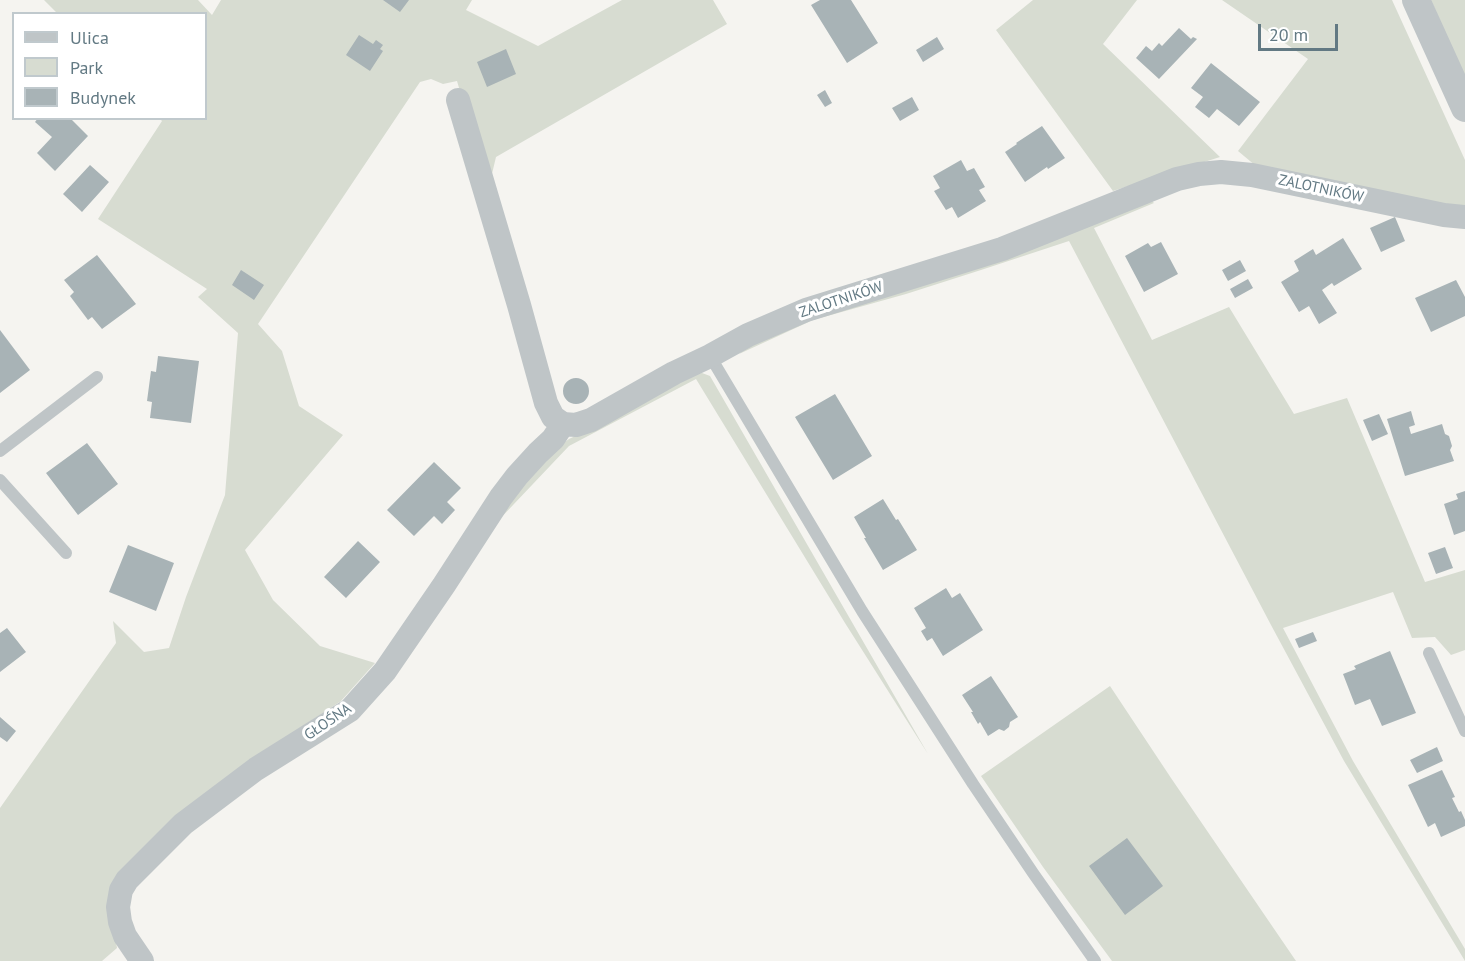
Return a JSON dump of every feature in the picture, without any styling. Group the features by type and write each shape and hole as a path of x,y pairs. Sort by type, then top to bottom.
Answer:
{"street":[{"path":"1416,0 1465,108"},
{"path":"458,100 546,403 553,417 563,424"},
{"name":"ZALOTNIKÓW","path":"563,424 576,425 591,420 674,373 748,335 806,309 1002,249 1177,179 1221,172 1252,175 1444,215 1465,217"},
{"name":"GŁOŚNA","path":"142,961 125,936 120,922 118,907 121,890 127,880 183,824 201,810 256,769 350,710 385,671 501,497 531,460 553,439 563,424"}],"lane":[{"path":"710,356 862,611 973,784 1095,961"},
{"path":"0,451 97,377"},
{"path":"0,480 66,553"},
{"path":"1429,653 1465,730"}],"green space":[{"path":"44,0 198,0 212,15 221,0 472,0 466,10 538,46 622,0 713,0 727,24 496,157 491,178 484,173 457,81 443,84 431,79 420,82 258,324 282,351 299,406 343,435 245,550 273,600 320,646 375,663 341,701 250,761 175,820 112,918 117,948 102,961 0,961 0,808 116,643 113,621 144,652 169,648 225,495 238,333 198,297 207,289 98,219 161,120 207,120 207,12 56,12"},
{"path":"1033,0 1137,0 1103,44 1220,157 1113,191 996,30"},
{"path":"1222,0 1392,0 1465,160 1465,208 1256,166 1238,151 1308,59"},
{"path":"1431,0 1465,0 1465,77"},
{"path":"1149,198 1154,203 1094,228 1152,340 1229,307 1294,414 1347,398 1425,582 1465,570 1465,650 1451,655 1435,637 1412,638 1393,592 1283,628 1353,761 1465,949 1465,961 1344,761 1069,241 906,294 813,320 739,354 751,344 783,328"},
{"path":"702,373 710,376 928,754 696,379 569,446 495,524 544,457 569,439 692,374"},
{"path":"1110,686 1296,961 1112,961 1043,867 981,776"}],"building":[{"path":"383,0 409,0 400,12"},
{"path":"820,0 851,0 878,43 847,63 811,5"},
{"path":"1179,28 1191,39 1193,37 1197,39 1159,79 1136,58 1146,46 1152,51 1159,43 1162,46"},
{"path":"359,35 373,44 376,40 383,45 380,49 383,51 370,71 346,55"},
{"path":"937,37 944,49 923,62 916,50"},
{"path":"506,49 516,74 487,87 477,62"},
{"path":"1211,63 1260,102 1239,126 1217,109 1209,118 1195,107 1203,97 1191,88"},
{"path":"825,90 832,103 825,107 817,95"},
{"path":"912,97 919,110 900,121 892,108"},
{"path":"36,120 72,120 88,136 55,171 37,153 52,137 35,122"},
{"path":"1042,126 1065,158 1025,182 1005,152"},
{"path":"961,160 967,171 974,168 985,187 979,190 986,201 958,218 952,207 946,210 934,191 940,188 933,176"},
{"path":"90,165 109,182 82,212 63,194"},
{"path":"1395,217 1405,241 1381,252 1370,228"},
{"path":"1343,238 1362,269 1334,286 1332,283 1322,290 1337,313 1319,324 1309,306 1299,312 1281,282 1299,271 1294,261 1313,249 1316,255"},
{"path":"1161,242 1178,274 1144,292 1125,256 1148,243 1151,247"},
{"path":"97,255 136,304 102,329 92,317 88,320 70,296 74,292 64,280"},
{"path":"1240,260 1246,271 1228,281 1222,270"},
{"path":"241,270 264,285 254,300 232,285"},
{"path":"1248,279 1253,288 1235,298 1230,289"},
{"path":"1456,280 1465,297 1465,316 1431,332 1415,298"},
{"path":"0,330 30,370 0,393"},
{"path":"158,356 199,361 191,423 150,418 152,402 147,401 151,371 156,372"},
{"path":"576,378 585,382 589,391 585,400 576,404 567,400 563,391 567,382"},
{"path":"835,394 872,456 833,480 795,417"},
{"path":"1411,411 1415,425 1409,427 1411,434 1442,424 1445,434 1449,436 1454,461 1405,476 1387,419"},
{"path":"1379,414 1388,434 1372,441 1363,420"},
{"path":"87,443 118,484 78,515 46,473"},
{"path":"434,462 461,488 447,502 455,510 442,524 434,516 414,536 387,510"},
{"path":"1465,491 1465,531 1454,535 1444,504 1458,499 1456,494"},
{"path":"883,499 917,550 883,570 854,517"},
{"path":"358,541 380,562 346,598 324,577"},
{"path":"128,545 174,563 156,611 109,592"},
{"path":"1445,547 1453,568 1436,574 1428,553"},
{"path":"946,588 952,598 960,593 983,630 943,656 932,638 927,641 921,631 926,628 914,608"},
{"path":"7,628 26,652 0,672 0,633"},
{"path":"1313,632 1317,641 1299,648 1295,639"},
{"path":"1390,651 1416,713 1382,726 1370,699 1355,705 1343,674 1356,669 1354,666"},
{"path":"991,676 1018,717 1010,722 1009,727 1004,731 999,729 988,736 980,722 978,724 962,695"},
{"path":"0,717 16,731 7,742 0,737"},
{"path":"1437,747 1443,761 1417,773 1410,760"},
{"path":"1442,770 1455,797 1452,798 1465,820 1465,826 1441,837 1435,823 1428,827 1408,785"},
{"path":"1127,838 1163,886 1125,915 1089,866"}]}
